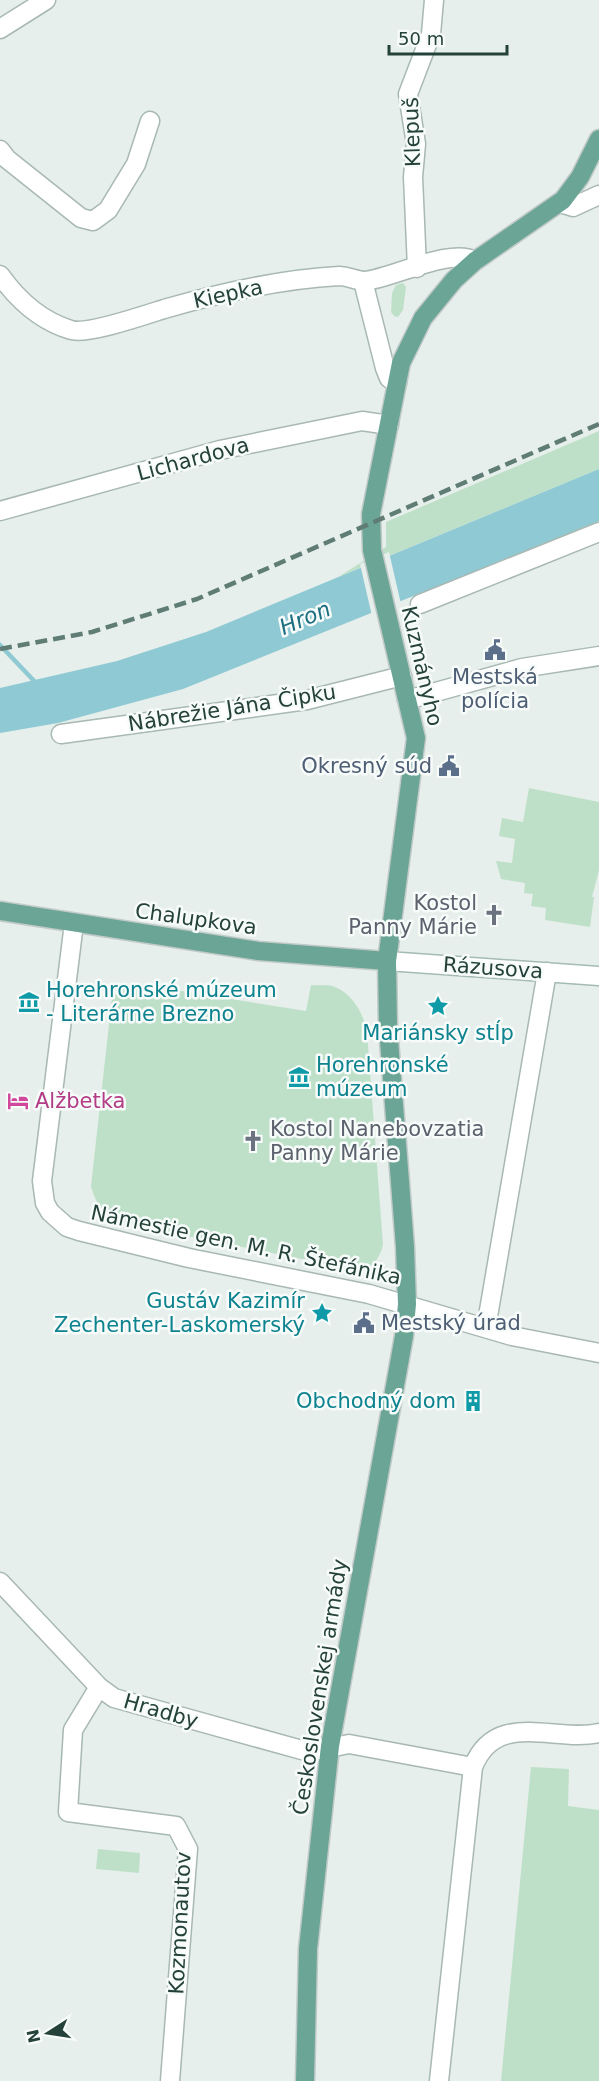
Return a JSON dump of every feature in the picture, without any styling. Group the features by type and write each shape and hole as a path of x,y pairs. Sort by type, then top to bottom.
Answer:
{"main road":[{"name":"Kuzmányho","path":"387,961 415,763 416,738 372,550 371,514 404,355 423,318 454,280 476,261 560,203 580,177 599,139"},
{"name":"Chalupkova","path":"0,911 258,951 387,961"},
{"name":"Námestie gen. M. R. Štefánika","path":"387,961 388,1027 405,1247 407,1304"},
{"name":"Československej armády","path":"305,2081 308,1949 330,1746 404,1336 407,1304"}],"street":[{"path":"0,29 46,0"},
{"name":"Klepuš","path":"417,268 413,177 416,144 408,94 431,34 434,0"},
{"path":"0,150 7,159 81,218 93,221 108,210 136,164 150,121"},
{"path":"560,203 573,207 599,195"},
{"name":"Kiepka","path":"0,275 37,314 73,331 107,325 210,296 270,285 340,276 363,281 450,259 468,257 476,261"},
{"path":"363,281 385,368 389,378 397,383"},
{"name":"Lichardova","path":"0,511 220,450 362,421 389,425"},
{"path":"420,604 599,532"},
{"path":"407,700 522,668 599,656"},
{"name":"Nábrežie Jána Čipku","path":"61,734 307,700 402,676"},
{"name":"Námestie gen. M. R. Štefánika","path":"74,923 42,1181 45,1203 50,1212 67,1227 189,1258 407,1304 512,1336 599,1353"},
{"name":"Rázusova","path":"387,961 599,976"},
{"path":"486,1328 547,972"},
{"name":"Hradby","path":"0,1582 99,1687 114,1698 309,1752 349,1744 473,1767"},
{"name":"Kozmonautov","path":"99,1687 73,1731 68,1812 176,1826 188,1849 170,2081"},
{"path":"439,2081 473,1767 486,1744 515,1733 537,1731 576,1736 599,1732"}],"green space":[{"path":"403,283 406,287 403,310 398,317 391,312 392,293 396,285"},
{"path":"599,431 599,469 338,577 386,547 386,522"},
{"path":"529,788 599,802 599,870 592,897 594,897 590,927 545,920 546,908 531,906 533,894 524,893 525,883 501,879 496,861 512,863 515,839 499,836 502,818 523,822"},
{"path":"132,983 306,1011 311,985 333,986 352,1000 360,1012 367,1032 383,1245 374,1263 367,1268 357,1270 127,1224 103,1210 91,1186 112,997"},
{"path":"531,1767 569,1769 568,1806 599,1810 599,2081 501,2081"},
{"path":"98,1849 140,1853 139,1873 96,1869"}],"water":[{"name":"Hron","path":"599,469 599,521 183,689 58,723 0,733 0,688 117,661 206,632"}],"pier":[{"path":"389,552 401,604 372,616 360,564"}],"waterway":[{"path":"0,645 37,684"}],"railway":[{"path":"0,649 92,632 197,599 599,424"}],"place":[{"name":"Mestská polícia","path":"495,650"},
{"name":"Okresný súd","path":"449,766"},
{"name":"Kostol Panny Márie","path":"494,915"},
{"name":"Horehronské múzeum - Literárne Brezno","path":"29,1002"},
{"name":"Mariánsky stĺp","path":"438,1006"},
{"name":"Horehronské múzeum","path":"299,1077"},
{"name":"Alžbetka","path":"18,1101"},
{"name":"Kostol Nanebovzatia Panny Márie","path":"253,1141"},
{"name":"Gustáv Kazimír Zechenter-Laskomerský","path":"322,1313"},
{"name":"Mestský úrad","path":"364,1323"},
{"name":"Obchodný dom","path":"473,1401"}]}
